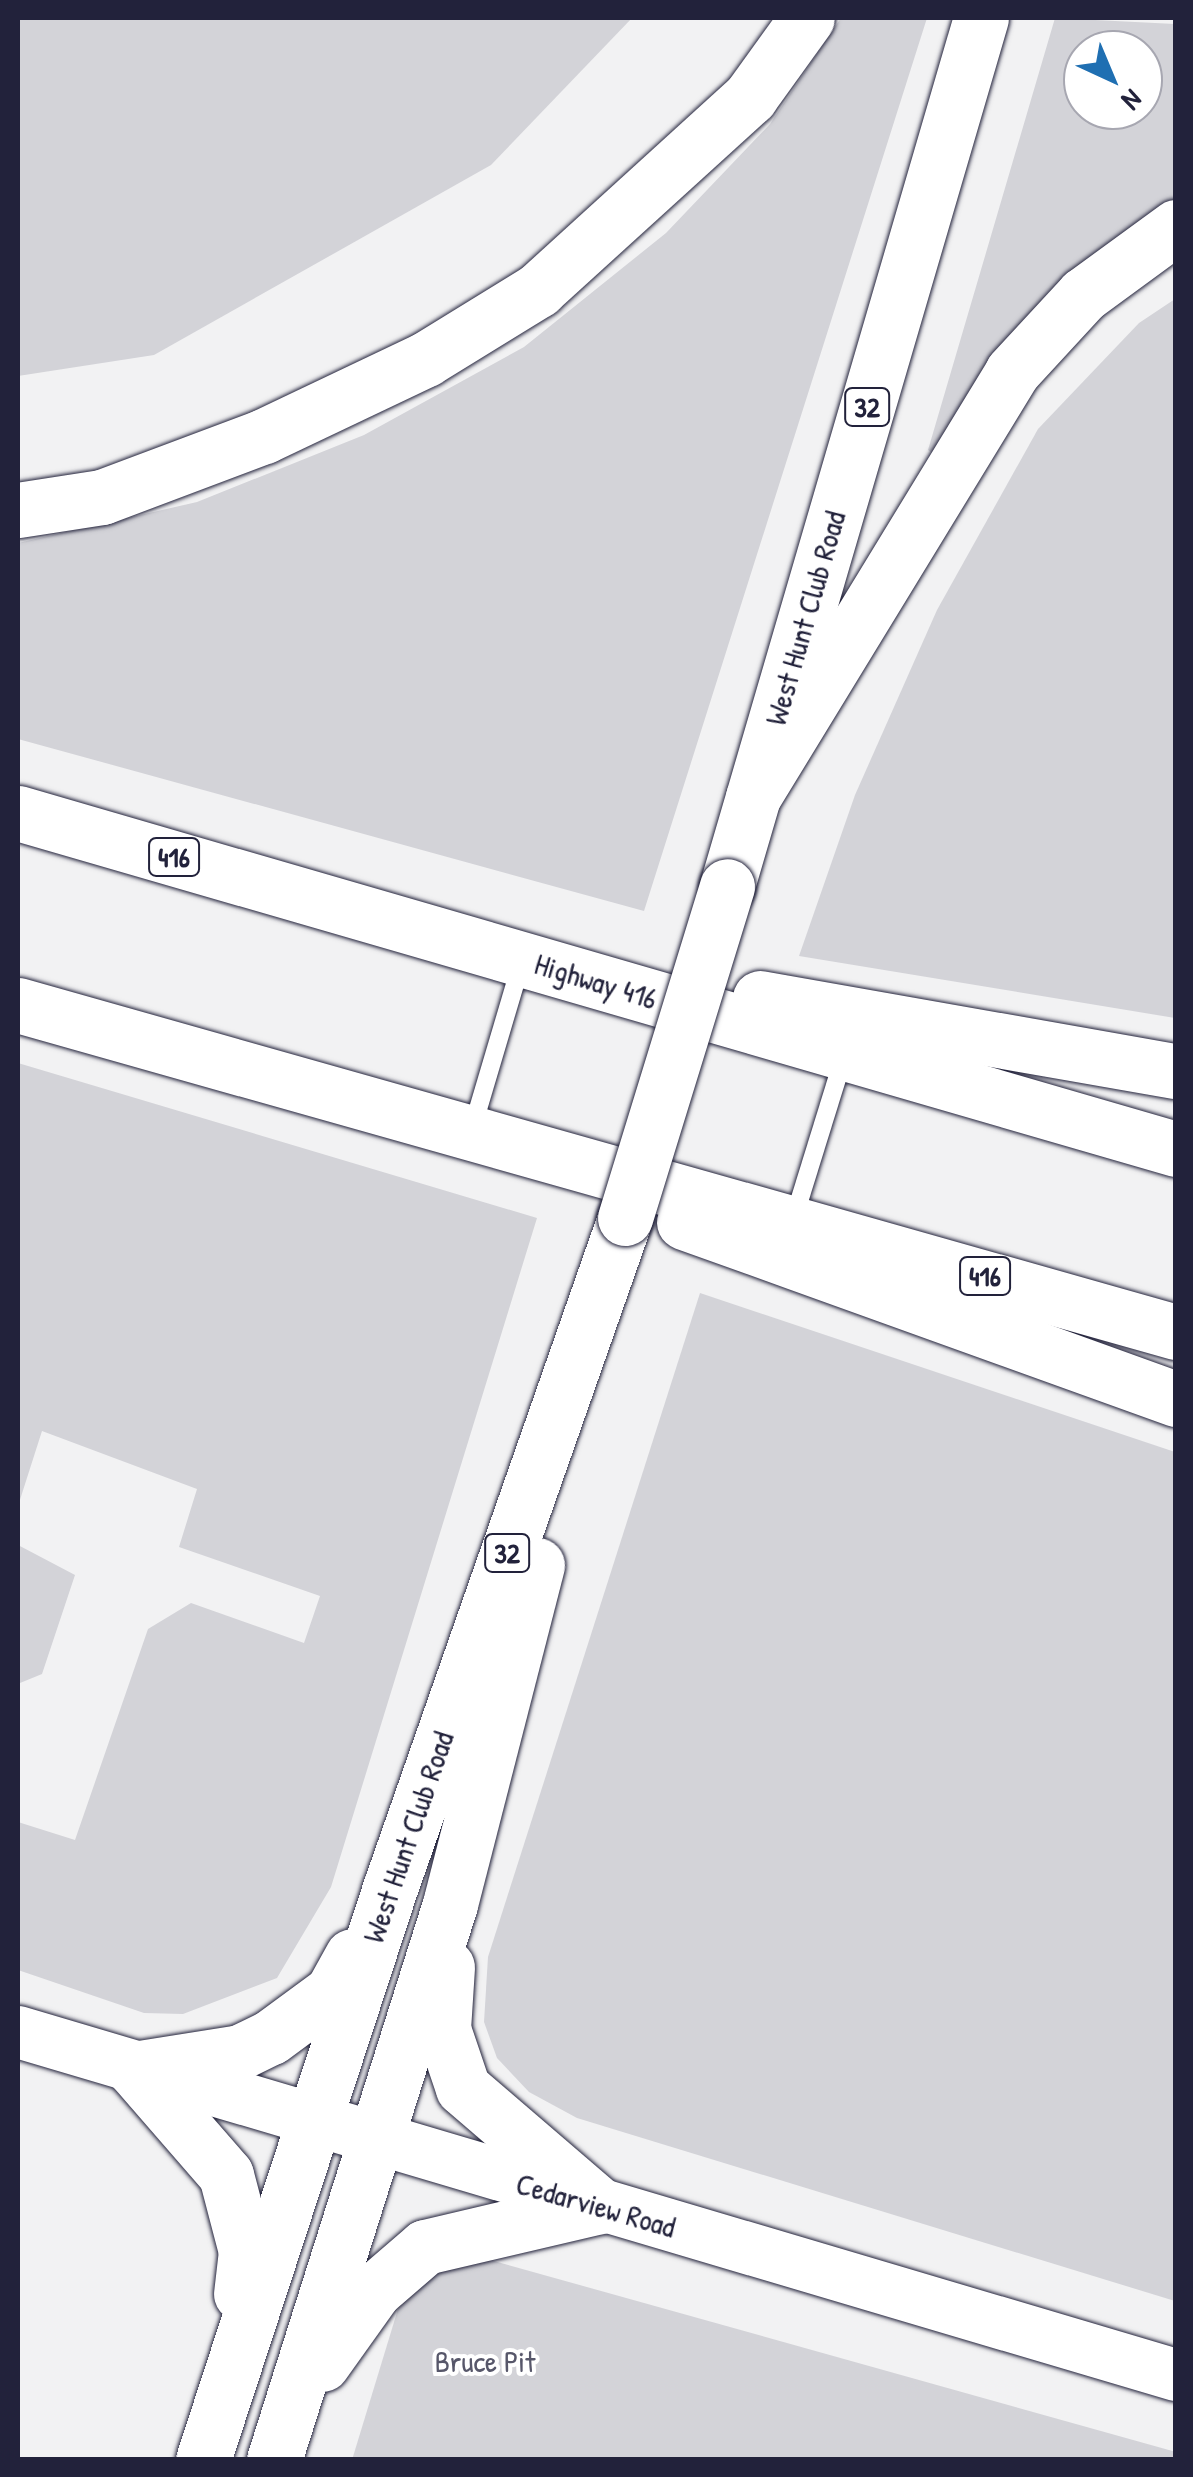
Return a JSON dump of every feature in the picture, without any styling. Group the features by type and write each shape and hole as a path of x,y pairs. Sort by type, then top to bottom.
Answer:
{"main road":[{"path":"18,510 102,497 264,436 426,359 538,290 750,97 807,18"},
{"name":"West Hunt Club Road","path":"203,2460 390,1888 625,1218 727,886 981,18"},
{"path":"753,796 1012,372 1083,294 1176,227"},
{"name":"Highway 416","path":"18,813 1176,1149"},
{"path":"540,964 1176,1071"},
{"name":"416","path":"18,1004 493,1143 793,1221 1176,1332"},
{"path":"493,1143 720,1238 1176,1399"},
{"name":"West Hunt Club Road","path":"282,2436 450,1904 625,1218"},
{"path":"134,2069 240,2052 308,2016 332,1992 390,1888"},
{"path":"450,1904 443,2029 464,2088 600,2206"},
{"name":"Cedarview Road","path":"18,2032 1176,2375"},
{"path":"134,2069 201,2140 240,2208 246,2251 229,2381"},
{"path":"282,2436 374,2291 426,2247 600,2206"}],"lane":[{"path":"493,1143 540,964"},
{"path":"793,1221 845,1054"}],"green space":[{"path":"18,18 632,18 491,165 154,355 18,376"},
{"path":"841,18 927,18 644,911 18,739 18,543 197,502 364,435 524,347 666,233 770,124"},
{"path":"1055,18 1175,24 1175,207 935,455 928,450"},
{"path":"1175,299 1175,1018 799,956 855,795 937,610 1038,429 1139,323"},
{"path":"18,1063 537,1218 331,1887 277,1978 183,2014 144,2013 18,1970 18,1822 75,1840 148,1629 191,1603 304,1643 320,1596 179,1547 197,1489 42,1431 18,1506"},
{"path":"700,1293 1175,1452 1175,2301 577,2118 529,2092 497,2058 484,2022 488,1957"},
{"path":"18,1545 75,1575 42,1674 20,1683"},
{"name":"Bruce Pit","path":"419,2240 1176,2452 1175,2460 352,2460"}]}
